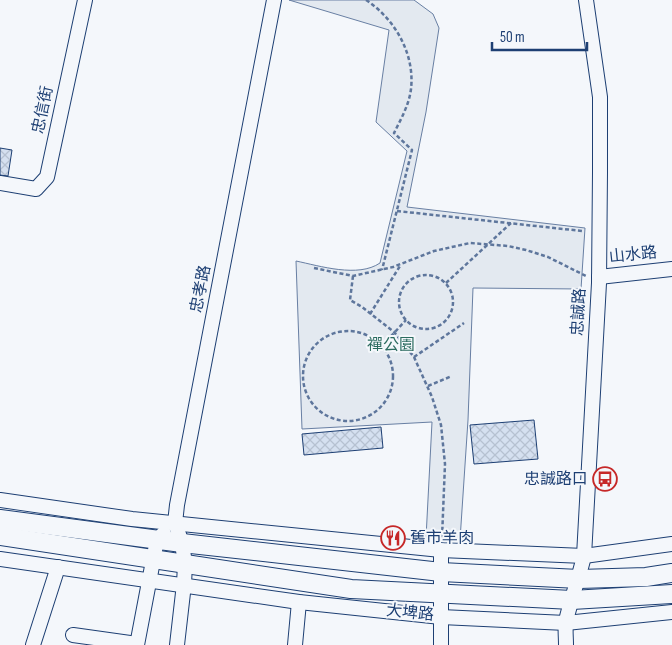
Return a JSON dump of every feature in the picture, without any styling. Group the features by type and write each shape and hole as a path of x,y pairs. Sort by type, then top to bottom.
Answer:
{"main road":[{"path":"0,520 156,540 442,572 579,579 646,577 672,573"},
{"name":"大埤路","path":"0,536 351,589 572,600 672,594"}],"street":[{"name":"忠信街","path":"0,183 36,189 47,177 85,0"},
{"name":"忠孝路","path":"175,523 274,0"},
{"name":"忠誠路","path":"566,645 566,623 584,556 599,280 600,96 586,0"},
{"name":"山水路","path":"599,280 672,269"},
{"path":"0,500 175,523 442,550 584,556 672,544"},
{"path":"73,635 137,644 156,540 175,523"},
{"path":"175,523 182,543 184,564 184,584 177,645"},
{"path":"441,645 442,550"},
{"name":"大埤路","path":"0,559 300,602 441,617 566,623 672,612"},
{"path":"33,645 58,567"},
{"path":"295,645 300,602"}],"path":[{"path":"366,0 393,24 405,46 410,64 411,89 405,111 394,133 412,150 382,270"},
{"path":"397,211 582,231"},
{"path":"446,282 511,223"},
{"path":"314,268 353,276 400,265 450,246 470,243 526,250 548,257 599,280"},
{"path":"370,314 400,265"},
{"path":"430,274 446,282 454,298 454,307 451,315 445,322 430,329 421,329 413,326 406,320 401,312 399,303 400,293 404,285 420,275 430,274"},
{"path":"353,276 350,300 394,332 414,357 428,386 441,425 445,464 442,550"},
{"path":"382,346 406,320"},
{"path":"414,357 464,323"},
{"path":"355,331 369,336 382,346 390,358 393,371 393,385 388,398 379,410 367,417 353,421 339,420 326,415 314,405 306,392 303,377 306,361 313,348 325,338 339,332 355,331"},
{"path":"428,386 452,376"}],"green space":[{"name":"禪公園","path":"289,0 414,0 433,14 439,28 426,112 407,207 585,228 581,289 473,288 468,420 460,540 426,538 432,422 302,429 296,261 339,270 361,270 380,263 407,151 376,122 389,30"}],"building":[{"path":"0,148 12,150 8,176 0,175"},
{"path":"534,420 538,459 474,464 470,425"},
{"path":"381,427 383,448 304,455 302,434"}],"place":[{"name":"忠誠路口","path":"605,479"},
{"name":"舊市羊肉","path":"393,538"}]}
